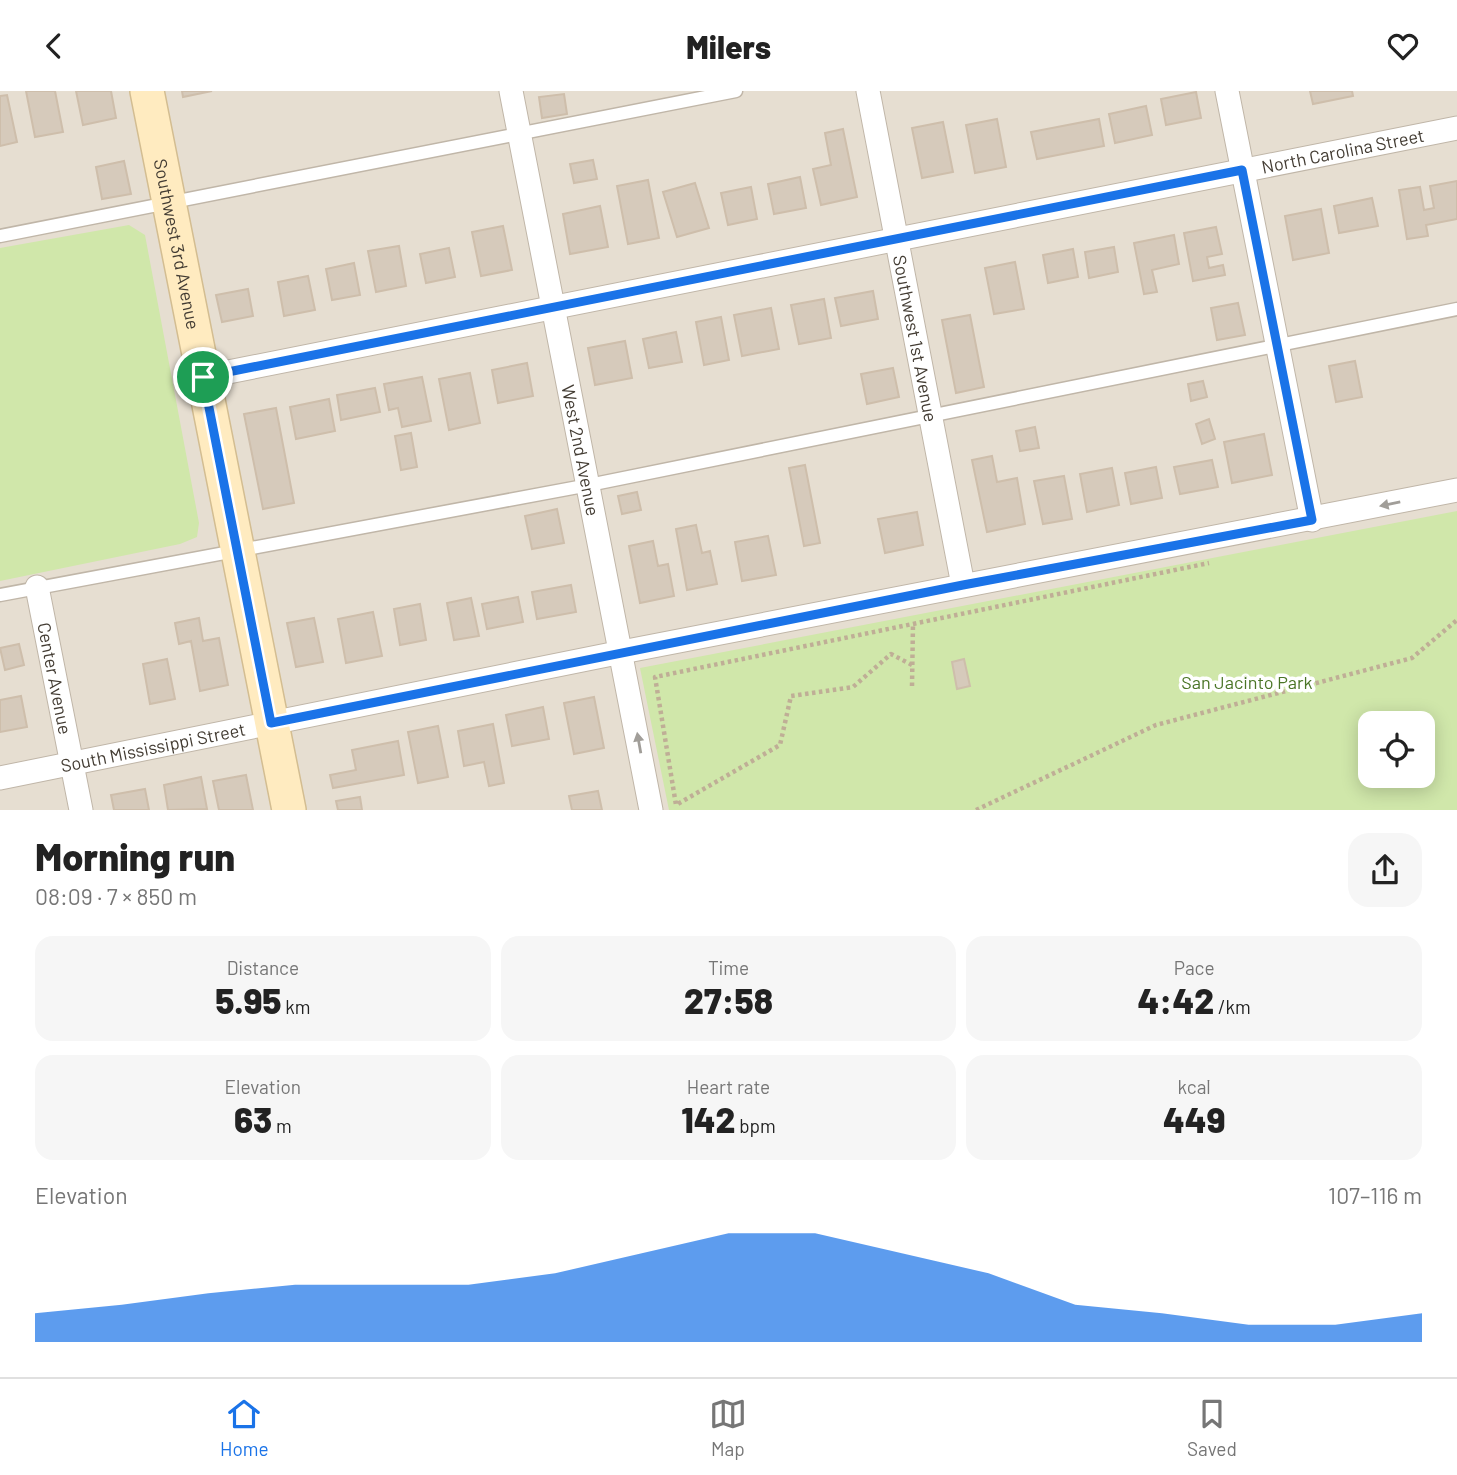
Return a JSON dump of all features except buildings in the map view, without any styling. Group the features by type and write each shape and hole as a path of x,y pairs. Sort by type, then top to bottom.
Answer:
{"main road":[{"name":"Southwest 3rd Avenue","path":"147,91 289,810"}],"street":[{"name":"West 2nd Avenue","path":"511,91 651,810"},
{"name":"Southwest 1st Avenue","path":"868,91 963,585"},
{"path":"1227,91 1312,520"},
{"name":"North Carolina Street","path":"203,377 897,237 1457,128"},
{"name":"South Mississippi Street","path":"0,778 622,652 1457,490"},
{"name":"Center Avenue","path":"37,587 81,810"}],"lane":[{"path":"0,236 736,91"},
{"path":"0,595 237,548 589,485 1278,348 1457,309"}],"path":[{"path":"912,665 891,655 853,687 790,696 779,745 677,808 654,677 1212,562"},
{"path":"976,810 1156,725 1412,658 1457,620"},
{"path":"912,686 913,624"}],"shaded area":[{"path":"0,91 1457,91 1457,810 0,810"}],"green space":[{"path":"129,225 145,235 199,523 197,537 180,544 0,581 0,248"},
{"name":"San Jacinto Park","path":"1457,511 1457,810 669,810 640,668"}],"route":[{"path":"1242,170 1312,520 963,585 271,723 203,377 1242,170"}]}
